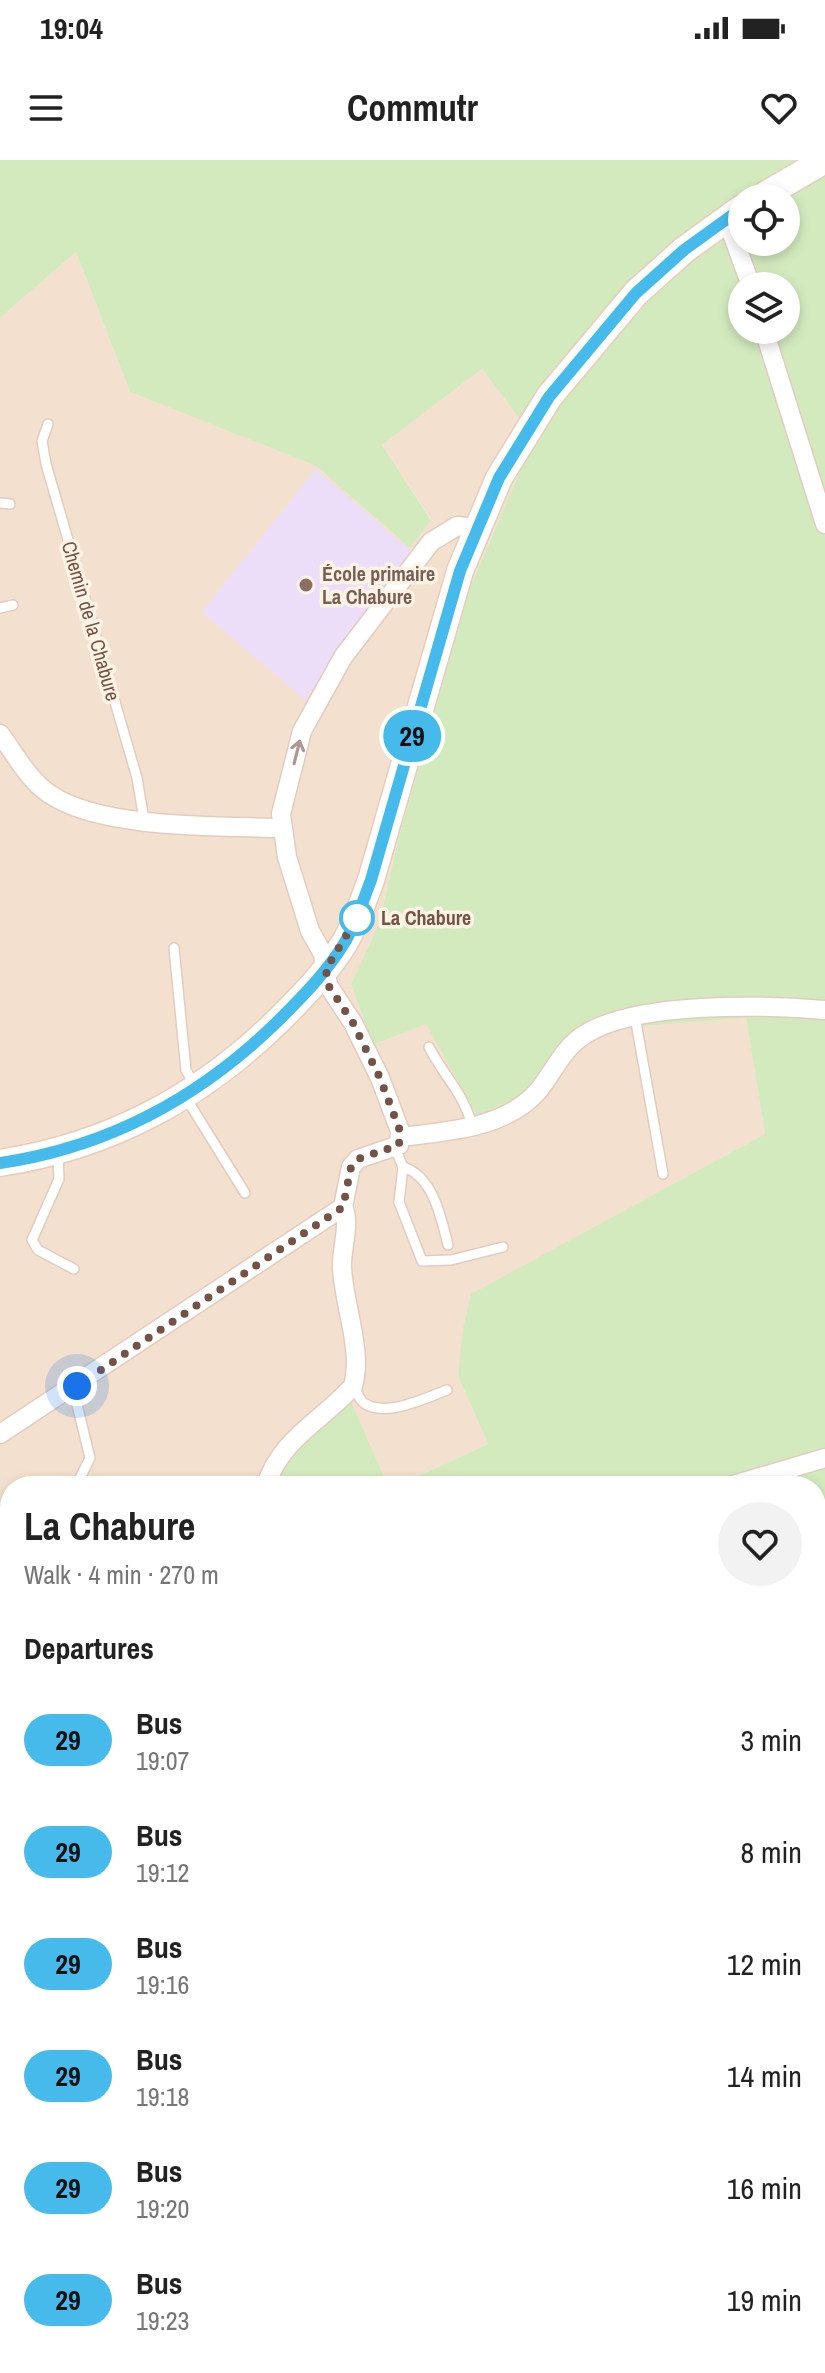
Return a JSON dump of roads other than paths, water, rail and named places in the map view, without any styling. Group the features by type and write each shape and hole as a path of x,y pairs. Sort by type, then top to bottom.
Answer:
{"main road":[{"path":"784,184 825,160"},
{"path":"0,1163 57,1152 130,1127 191,1093 271,1028 326,969 356,921 371,880 451,601 477,528 522,436 567,374 636,293 728,218"}],"street":[{"path":"768,344 825,524"},
{"path":"398,1142 369,1052 328,985 323,954 317,947 296,888 280,828 302,731 310,711 343,657 422,551 442,532 457,526 477,528"},
{"path":"0,734 31,777 50,795 78,807 144,820 280,828"},
{"path":"270,1476 280,1454 290,1443 353,1386 355,1359 342,1268 347,1219 343,1207 351,1167 358,1159 398,1142 493,1121 530,1099 582,1035 600,1026 635,1017 732,1006 825,1010"},
{"path":"0,1434 343,1207"},
{"path":"764,1476 825,1458"}],"lane":[{"name":"Chemin de la Chabure","path":"48,424 42,441 46,464 137,778 144,820"},
{"path":"0,608 13,605"},
{"path":"174,948 191,1093 245,1193"},
{"path":"635,1017 663,1174"},
{"path":"429,1047 439,1068 456,1087 472,1126"},
{"path":"398,1142 403,1167 399,1202 419,1257 427,1262 460,1258 503,1247"},
{"path":"57,1152 59,1179 32,1240 38,1250 74,1269"},
{"path":"403,1167 417,1173 425,1182 448,1245"},
{"path":"353,1386 364,1403 378,1408 419,1400 447,1390"},
{"path":"73,1388 90,1458 81,1476"}],"place":[{"name":"École primaire La Chabure","path":"306,585"},
{"name":"La Chabure","path":"357,918"}]}
